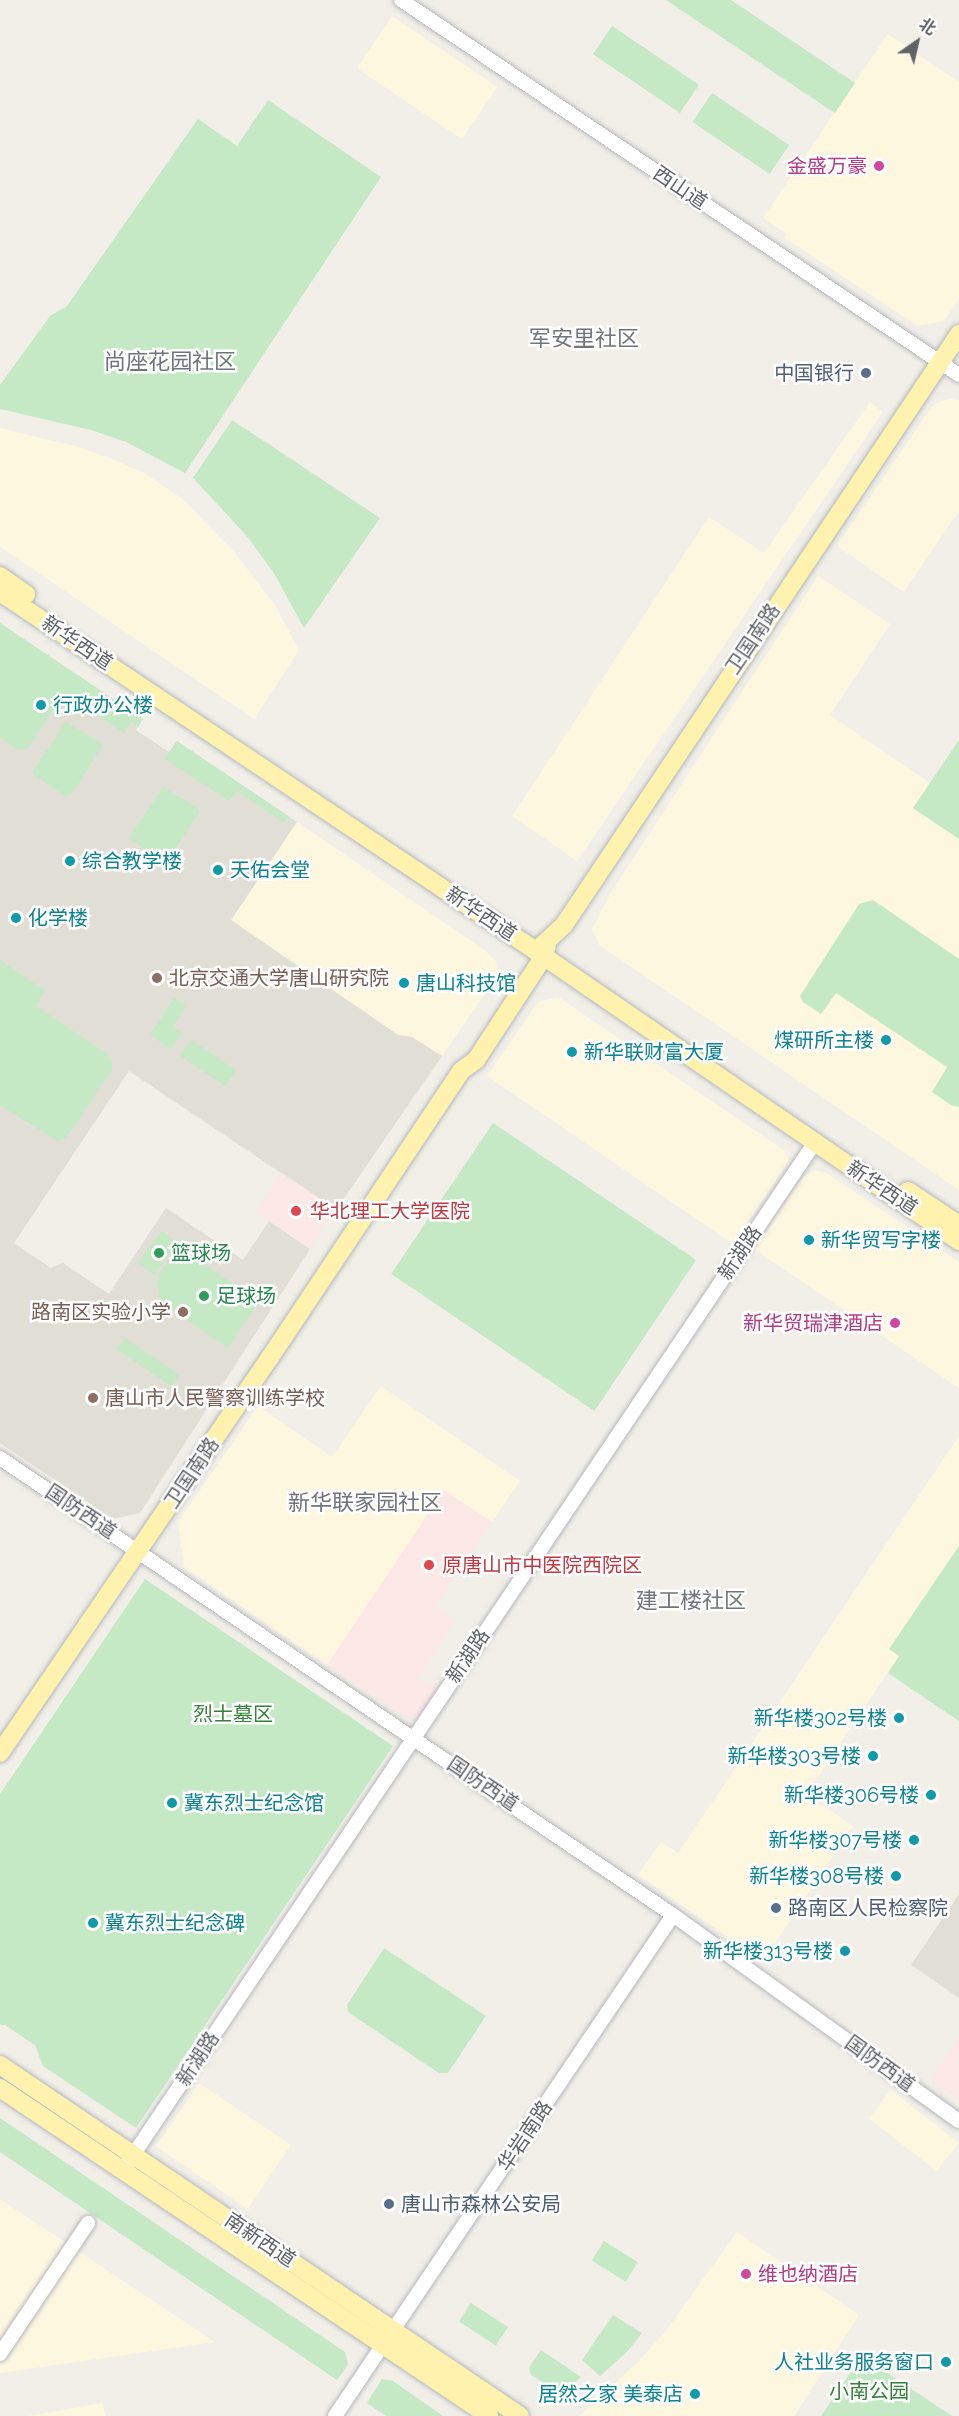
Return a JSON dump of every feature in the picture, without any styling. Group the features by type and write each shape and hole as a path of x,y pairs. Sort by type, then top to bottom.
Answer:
{"main road":[{"name":"卫国南路","path":"0,1753 461,1071 466,1055 564,925 959,334"},
{"name":"新华西道","path":"0,576 543,950 959,1241"},
{"name":"新华西道","path":"0,592 959,1225"},
{"name":"南新西道","path":"0,2065 135,2155 388,2338 489,2416"},
{"name":"南新西道","path":"0,2088 123,2170 388,2338 520,2416"}],"street":[{"name":"西山道","path":"401,0 959,375"},
{"name":"新湖路","path":"123,2170 815,1142"},
{"name":"国防西道","path":"0,1458 673,1915 959,2121"},
{"name":"华岩南路","path":"335,2416 673,1915"},
{"path":"0,2354 88,2223"}],"shaded area":[{"path":"392,16 497,87 462,139 357,68"},
{"name":"金盛万豪","path":"888,34 959,82 959,299 944,321 918,326 785,238 787,234 763,218"},
{"path":"959,400 959,511 904,592 837,546 930,409 938,402"},
{"path":"870,402 883,412 577,861 512,816 709,517 764,553"},
{"path":"0,428 79,447 144,473 184,500 235,553 275,605 299,650 254,719 0,547"},
{"path":"818,576 890,624 830,715 930,783 913,809 959,839 959,1190 599,945 592,929 613,889"},
{"name":"北京交通大学唐山研究院","path":"0,623 143,719 136,730 169,752 177,741 297,822 231,920 398,1035 412,1037 442,1056 336,1210 129,1071 14,1243 51,1268 63,1263 109,1294 166,1208 243,1260 269,1221 310,1249 140,1513 113,1519 0,1443"},
{"path":"297,822 483,949 496,961 497,970 491,985 442,1056 412,1037 398,1035 231,920"},
{"path":"558,997 785,1151 789,1160 733,1244 487,1076 538,1002"},
{"path":"813,1170 825,1172 959,1262 959,1388 754,1249 803,1177"},
{"name":"华北理工大学医院","path":"282,1173 336,1209 310,1248 256,1212"},
{"path":"381,1386 520,1481 492,1522 444,1491 327,1665 184,1567 178,1522 258,1406 332,1457"},
{"path":"959,1436 959,1545 890,1649 899,1656 806,1794 853,1826 763,1961 638,1875 661,1842 678,1853"},
{"name":"原唐山市中医院西院区","path":"444,1490 492,1522 435,1607 456,1621 418,1677 437,1690 420,1716 407,1718 327,1665"},
{"path":"959,1894 959,1998 911,1965"},
{"path":"959,2037 959,2100 930,2079"},
{"path":"199,2083 291,2145 248,2209 156,2147"},
{"path":"891,2090 959,2143 937,2171 869,2118"},
{"path":"0,2199 215,2342 0,2373"},
{"path":"737,2232 859,2315 794,2416 579,2416 638,2362 665,2332"},
{"path":"103,2403 105,2416 28,2416"}],"green space":[{"path":"666,0 731,0 855,83 835,113"},
{"path":"612,26 699,85 680,113 593,54"},
{"path":"712,93 789,145 770,174 692,122"},
{"path":"268,100 381,177 185,473 126,442 91,430 0,409 0,385 50,316 67,306 198,119 237,146"},
{"path":"232,420 380,518 304,628 274,573 246,535 193,478"},
{"path":"0,623 143,719 138,727 131,722 124,733 65,692 28,748 17,749 0,737"},
{"path":"66,722 101,743 102,746 72,794 65,796 34,775 33,771"},
{"path":"959,740 959,839 913,808"},
{"path":"177,741 288,816 284,823 237,791 229,801 165,759"},
{"path":"163,787 198,808 199,812 169,859 163,861 131,840 130,836"},
{"path":"873,900 959,959 959,1107 951,1105 932,1092 947,1067 836,993 821,1014 803,1002 800,996 859,904"},
{"path":"0,960 45,991 36,1006 107,1054 112,1061 112,1070 66,1138 58,1141 0,1105"},
{"path":"174,998 185,1005 185,1009 173,1027 182,1033 171,1049 150,1035"},
{"path":"191,1040 236,1070 225,1086 180,1056"},
{"path":"493,1123 696,1260 594,1411 391,1274"},
{"name":"篮球场","path":"162,1231 178,1243 154,1275 138,1263"},
{"path":"178,1247 259,1301 228,1348 160,1302 157,1283 159,1275"},
{"path":"125,1338 180,1375 172,1387 117,1350"},
{"path":"959,1546 959,1721 888,1673 899,1656 889,1649"},
{"name":"烈士墓区","path":"145,1579 393,1746 136,2128 43,2066 35,2045 5,2025 0,2025 0,1794"},
{"path":"384,1948 486,2016 448,2073 439,2073 348,2012 347,2005"},
{"path":"0,2118 345,2352 348,2365 337,2380 0,2152"},
{"path":"604,2241 638,2262 626,2282 592,2261"},
{"path":"471,2303 508,2327 496,2345 459,2321"},
{"path":"613,2315 642,2333 627,2352 600,2376 582,2360"},
{"path":"541,2350 581,2377 562,2394 531,2375 529,2368"},
{"name":"小南公园","path":"862,2356 952,2416 821,2416"},
{"path":"382,2379 393,2381 443,2416 386,2416 367,2403"}],"place":[{"name":"金盛万豪","path":"879,166"},
{"name":"中国银行","path":"866,373"},
{"name":"行政办公楼","path":"41,705"},
{"name":"综合教学楼","path":"70,861"},
{"name":"天佑会堂","path":"218,870"},
{"name":"化学楼","path":"16,918"},
{"name":"北京交通大学唐山研究院","path":"157,978"},
{"name":"唐山科技馆","path":"404,983"},
{"name":"煤研所主楼","path":"886,1040"},
{"name":"新华联财富大厦","path":"572,1052"},
{"name":"华北理工大学医院","path":"296,1211"},
{"name":"新华贸写字楼","path":"809,1240"},
{"name":"篮球场","path":"159,1253"},
{"name":"足球场","path":"204,1296"},
{"name":"路南区实验小学","path":"183,1312"},
{"name":"新华贸瑞津酒店","path":"895,1323"},
{"name":"唐山市人民警察训练学校","path":"93,1398"},
{"name":"原唐山市中医院西院区","path":"429,1565"},
{"name":"新华楼302号楼","path":"899,1718"},
{"name":"新华楼303号楼","path":"873,1756"},
{"name":"新华楼306号楼","path":"931,1795"},
{"name":"冀东烈士纪念馆","path":"172,1803"},
{"name":"新华楼307号楼","path":"914,1840"},
{"name":"新华楼308号楼","path":"896,1876"},
{"name":"路南区人民检察院","path":"776,1908"},
{"name":"冀东烈士纪念碑","path":"93,1923"},
{"name":"新华楼313号楼","path":"845,1951"},
{"name":"唐山市森林公安局","path":"389,2204"},
{"name":"维也纳酒店","path":"746,2274"},
{"name":"人社业务服务窗口","path":"946,2362"},
{"name":"居然之家 美泰店","path":"695,2394"}],"district":[{"name":"军安里社区","path":"584,339"},
{"name":"尚座花园社区","path":"170,362"},
{"name":"新华联家园社区","path":"365,1503"},
{"name":"建工楼社区","path":"691,1601"}]}
